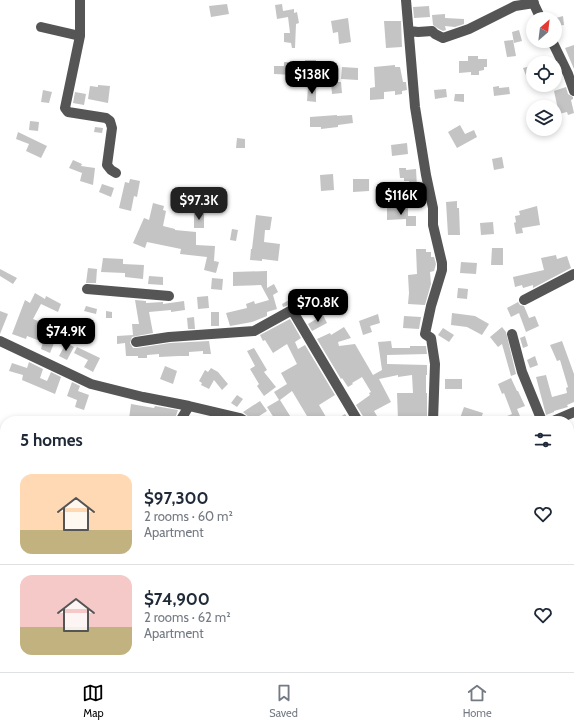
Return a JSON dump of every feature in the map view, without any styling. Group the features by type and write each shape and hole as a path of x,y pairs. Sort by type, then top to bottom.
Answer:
{"street":[{"path":"80,0 80,36 65,108 68,112 106,118 110,121 112,128 107,166 116,174"},
{"path":"406,0 410,31 415,107 432,208 433,225 442,263 442,270 431,306 425,334 431,338 435,364 433,416"},
{"path":"410,31 432,31 434,34 443,38 469,28 515,6 533,2 538,12"},
{"path":"41,27 80,36"},
{"path":"555,48 568,74 574,91"},
{"path":"524,300 574,274"},
{"path":"88,289 169,296"},
{"path":"136,342 169,337 254,331 292,310 355,416"},
{"path":"512,334 522,372 540,416"},
{"path":"0,341 91,384 143,398 189,406 232,416"},
{"path":"183,416 189,406"},
{"path":"565,416 574,412"}],"building":[{"path":"227,4 229,14 211,17 209,6"},
{"path":"282,4 283,11 294,9 294,13 297,12 299,23 296,24 295,48 292,48 291,43 284,42 284,33 290,33 288,17 277,19 275,5"},
{"path":"429,6 430,17 414,18 413,7"},
{"path":"445,14 445,18 464,19 464,24 455,27 445,26 446,30 443,31 433,25 432,15"},
{"path":"562,16 564,25 562,25"},
{"path":"348,18 351,42 339,44 338,32 333,33 331,21"},
{"path":"384,21 401,21 402,47 386,48"},
{"path":"519,30 522,41 514,43 512,32"},
{"path":"513,40 516,56 507,57 504,41"},
{"path":"574,45 574,69 565,48"},
{"path":"468,56 478,56 478,59 487,59 487,67 484,67 484,70 479,71 479,75 471,75 471,72 459,73 459,61 468,61"},
{"path":"305,60 316,60 316,64 319,64 318,71 316,71 316,77 305,77"},
{"path":"284,62 291,62 291,67 294,67 294,75 274,74 274,66 284,66"},
{"path":"395,65 395,67 400,67 403,82 406,82 407,90 402,91 402,94 395,95 395,91 384,92 384,99 370,100 370,88 375,87 374,67"},
{"path":"342,67 358,68 358,80 341,79"},
{"path":"526,67 526,76 523,68"},
{"path":"331,82 341,82 342,93 332,94"},
{"path":"98,85 110,86 108,103 88,99 90,86 98,87"},
{"path":"499,86 499,88 509,87 510,94 494,96 493,87"},
{"path":"566,87 568,94 573,97 571,100 574,113 568,115 567,112 562,113 562,100 556,100 554,92 562,92 562,88"},
{"path":"308,88 316,89 316,102 307,101"},
{"path":"446,89 447,97 435,99 434,90"},
{"path":"43,90 52,92 49,103 41,102"},
{"path":"75,92 86,94 84,105 73,103"},
{"path":"455,94 464,94 464,102 454,101"},
{"path":"352,115 353,123 321,129 321,127 310,127 310,117"},
{"path":"30,121 39,122 38,131 29,130"},
{"path":"460,125 465,134 474,130 477,137 457,148 448,132"},
{"path":"95,127 103,128 102,133 94,132"},
{"path":"18,132 47,146 41,158 26,151 29,144 16,139"},
{"path":"237,138 245,139 245,148 236,148"},
{"path":"407,143 408,154 392,156 391,145"},
{"path":"502,157 504,168 494,170 492,159"},
{"path":"73,160 82,164 81,166 95,168 93,185 80,181 82,173 69,168"},
{"path":"399,168 406,168 406,170 416,169 417,187 422,186 424,199 413,201 409,181 404,181 404,178 400,178"},
{"path":"333,174 334,190 321,191 320,175"},
{"path":"130,179 140,181 137,197 134,196 131,211 119,208 125,182 129,183"},
{"path":"353,179 369,179 369,191 353,192"},
{"path":"102,184 114,188 111,197 99,192"},
{"path":"457,201 457,208 459,208 460,235 448,235 446,202"},
{"path":"153,203 164,206 163,210 166,211 163,226 175,230 196,232 196,245 215,246 214,261 219,262 216,273 204,270 207,257 180,254 181,249 147,242 145,248 133,243 144,218 149,220"},
{"path":"537,206 540,225 522,228 523,233 516,234 514,223 516,222 515,216 520,215 519,211"},
{"path":"408,207 408,216 416,216 416,226 406,226 406,219 387,220 387,208"},
{"path":"194,214 204,214 204,228 194,228"},
{"path":"256,215 272,217 270,230 265,230 264,242 280,244 278,261 262,259 262,261 250,260"},
{"path":"493,222 494,234 481,235 480,223"},
{"path":"232,229 238,230 236,241 230,240"},
{"path":"492,248 503,248 503,265 491,265"},
{"path":"416,249 426,249 426,252 431,252 431,257 434,257 436,264 434,271 430,272 431,284 425,305 408,304 408,275 417,274"},
{"path":"556,255 557,259 567,256 571,268 533,288 533,285 523,288 522,285 515,287 513,277 544,270 541,258"},
{"path":"103,258 123,259 123,264 144,265 143,279 125,277 125,273 101,272"},
{"path":"461,262 477,263 476,274 460,273"},
{"path":"88,268 97,269 96,283 86,283"},
{"path":"0,269 17,278 13,284 0,276"},
{"path":"267,271 267,288 274,284 278,292 273,295 277,309 267,312 267,316 252,322 230,326 226,313 247,308 246,304 254,301 255,304 269,300 261,285 233,286 233,272"},
{"path":"149,276 163,277 163,285 148,284"},
{"path":"212,278 223,279 222,290 211,289"},
{"path":"458,288 468,289 467,299 457,298"},
{"path":"305,291 309,298 283,307 282,304"},
{"path":"35,293 45,299 46,296 61,304 58,312 41,304 33,319 46,324 43,333 56,338 50,353 41,349 43,342 27,336 26,339 12,334 25,300 30,303"},
{"path":"208,296 209,308 198,309 197,297"},
{"path":"135,300 146,301 146,303 163,302 163,304 184,301 185,310 171,312 171,310 149,312 153,333 132,337 130,343 133,348 170,343 209,341 211,354 203,354 203,351 189,352 189,356 159,357 159,354 147,355 147,358 138,358 138,356 126,356 125,343 117,344 117,336 133,335 132,324 139,324"},
{"path":"518,302 520,305 524,306 529,318 535,316 539,326 526,332 519,313 511,317 507,308"},
{"path":"86,306 97,309 96,314 84,311"},
{"path":"0,311 8,314 0,334"},
{"path":"106,311 112,312 112,318 106,318"},
{"path":"211,312 219,312 219,326 211,326"},
{"path":"452,313 475,316 489,324 482,335 467,327 451,325"},
{"path":"378,314 380,323 370,326 372,332 363,335 359,321"},
{"path":"323,315 327,323 312,331 308,324"},
{"path":"404,316 421,317 419,329 403,328"},
{"path":"194,317 195,329 188,329 187,318"},
{"path":"290,319 301,338 295,342 298,349 305,345 335,395 319,405 325,416 307,416 292,391 280,400 290,416 273,416 267,407 279,400 274,392 287,384 281,373 297,364 287,344 273,353 260,335"},
{"path":"344,327 351,338 338,342 339,346 355,344 373,375 382,370 378,342 391,341 392,348 426,346 427,354 387,355 387,364 427,365 427,416 398,416 397,393 413,393 412,375 398,377 398,375 379,379 391,402 374,411 377,416 363,416 356,405 370,395 369,393 371,392 362,377 348,387 342,378 341,379 317,339 330,333 331,335"},
{"path":"502,327 506,332 516,374 511,376 502,344 498,347 490,337"},
{"path":"443,328 454,335 449,342 438,335"},
{"path":"525,336 528,346 523,348 520,338"},
{"path":"562,341 574,374 574,402 567,405 568,407 546,415 536,377 546,375 552,397 567,393 566,388 568,387 560,360 557,361 550,345"},
{"path":"66,343 74,347 67,360 59,356"},
{"path":"77,347 100,358 93,372 84,367 88,360 74,353"},
{"path":"254,348 267,370 264,372 276,387 264,396 257,386 259,384 250,369 255,366 247,351"},
{"path":"535,356 538,365 530,368 527,360"},
{"path":"29,362 43,369 40,378 47,381 51,372 61,377 55,394 22,380 23,375 9,371 12,363 27,368"},
{"path":"165,366 177,371 173,384 160,379"},
{"path":"211,368 218,372 228,384 222,390 214,380 209,389 201,385 202,383 199,381 205,370 208,372"},
{"path":"511,378 525,406 517,409 520,416 507,416 512,414 504,393 502,394 498,384"},
{"path":"445,379 462,379 462,389 445,389"},
{"path":"72,382 80,386 78,391 89,395 84,410 75,407 77,400 67,396"},
{"path":"237,395 243,399 237,407 231,403"},
{"path":"260,401 267,411 259,416 248,416 243,412"},
{"path":"131,404 178,410 176,416 129,416"},
{"path":"464,407 483,413 482,416 461,416"}]}
